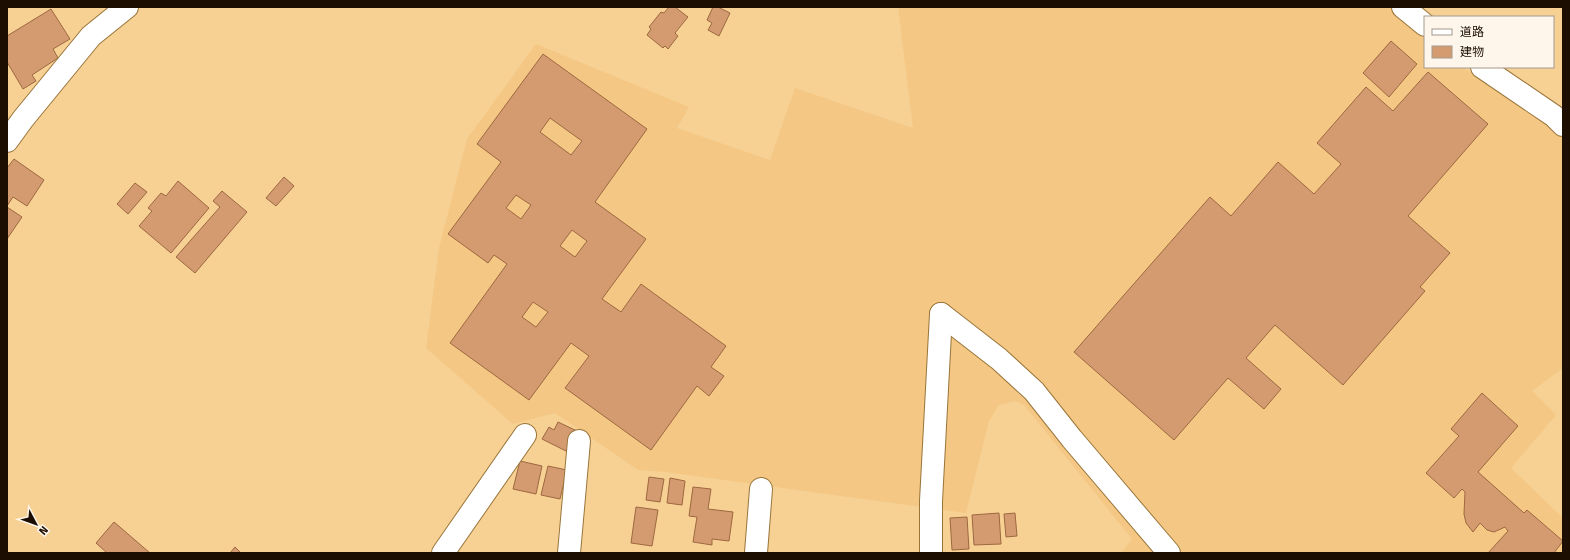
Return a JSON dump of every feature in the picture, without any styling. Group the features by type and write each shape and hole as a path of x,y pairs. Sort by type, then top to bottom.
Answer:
{"street":[{"path":"7,141 23,119 91,36 127,7"},
{"path":"1403,7 1424,24"},
{"path":"1483,68 1554,116 1563,125"},
{"path":"931,553 931,501 941,314 999,359 1034,391 1168,553"},
{"path":"443,553 525,435"},
{"path":"569,553 579,441"},
{"path":"756,553 761,489"}],"shaded area":[{"path":"898,7 1393,7 1424,36 1424,68 1463,68 1558,132 1563,137 1563,368 1532,391 1556,415 1511,468 1563,518 1563,553 1121,553 1132,539 1024,405 1015,401 999,405 989,421 966,513 665,472 638,470 555,413 513,424 426,348 439,248 467,139 536,44 689,107 677,128 770,160 795,88 913,128"}],"building":[{"path":"669,7 675,7 688,17 675,33 678,36 668,49 665,46 663,48 647,35 651,29 649,27 661,12 664,13"},
{"path":"713,7 718,7 730,13 719,36 708,30 712,23 707,20"},
{"path":"51,9 70,39 53,49 58,58 32,75 36,81 23,89 7,62 7,36"},
{"path":"1391,41 1417,64 1389,97 1363,73"},
{"path":"543,54 647,129 595,202 646,239 602,299 621,312 641,284 726,346 711,367 724,376 709,396 697,386 651,450 565,388 589,356 571,343 529,400 450,343 507,264 494,255 488,263 448,234 501,162 477,144","holes":["550,118 582,141 571,155 540,132","516,195 531,205 521,219 506,208","572,230 587,241 575,257 560,246","533,302 548,312 536,327 522,317"]},
{"path":"1428,72 1488,124 1408,216 1450,253 1420,287 1425,291 1343,385 1275,325 1246,358 1281,389 1264,409 1228,378 1174,440 1074,352 1210,197 1231,216 1278,162 1314,194 1341,164 1317,143 1366,87 1393,111"},
{"path":"14,159 44,180 27,206 13,197 7,206 7,168"},
{"path":"284,177 294,186 276,206 266,198"},
{"path":"178,181 209,208 171,253 139,226 152,211 148,208 161,193 166,196"},
{"path":"135,183 147,192 128,214 117,204"},
{"path":"222,191 247,212 195,273 176,257 220,207 213,201"},
{"path":"7,207 22,217 7,239"},
{"path":"1482,393 1518,426 1478,472 1524,513 1527,510 1563,541 1554,553 1488,553 1508,531 1505,527 1494,532 1487,530 1480,523 1473,532 1466,523 1464,514 1465,492 1462,489 1454,498 1426,473 1459,436 1451,429"},
{"path":"558,422 577,431 566,451 542,439 549,427 554,430"},
{"path":"520,461 542,466 536,494 513,489"},
{"path":"548,466 567,470 560,499 541,495"},
{"path":"649,477 664,479 660,502 646,500"},
{"path":"670,478 685,481 682,505 667,503"},
{"path":"693,487 711,489 708,509 733,512 729,541 712,539 712,545 693,542 697,517 689,516"},
{"path":"636,507 658,510 652,546 631,543"},
{"path":"999,513 1001,544 974,545 972,515"},
{"path":"1015,513 1017,536 1006,537 1004,514"},
{"path":"967,517 969,549 952,550 950,518"},
{"path":"114,522 150,553 107,553 96,543"},
{"path":"235,547 241,553 230,553"}]}
